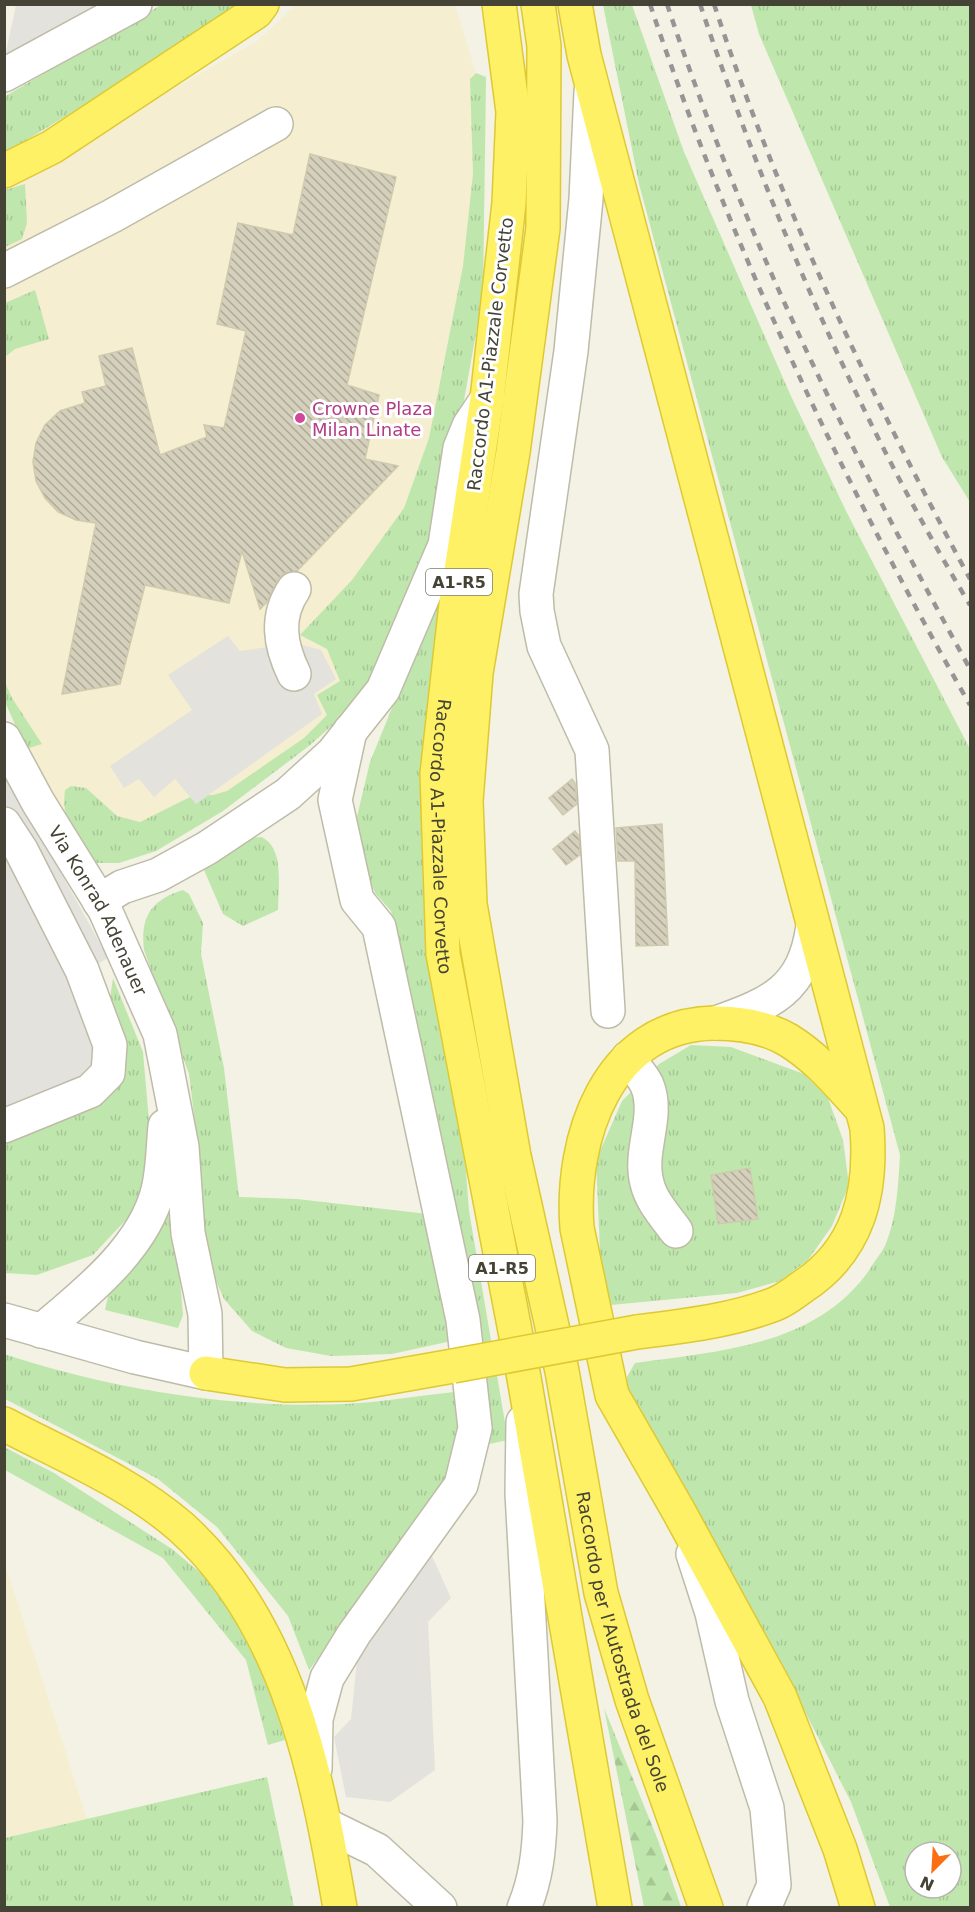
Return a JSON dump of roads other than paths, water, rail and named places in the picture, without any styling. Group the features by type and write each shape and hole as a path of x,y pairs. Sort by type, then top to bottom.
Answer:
{"highway":[{"path":"4,171 52,147 256,12 262,4"},
{"name":"Raccordo A1-Piazzale Corvetto","path":"538,4 544,46 543,228 513,452 476,674 466,801 470,904 514,1156 562,1371"},
{"path":"206,1373 285,1385 351,1384 637,1332 713,1322 777,1304 824,1273 850,1239 867,1184 867,1128 592,84 575,4"},
{"name":"Raccordo A1-Piazzale Corvetto","path":"499,10 513,112 509,203 487,399 456,604 437,774 443,954 524,1378"},
{"path":"858,1908 840,1849 780,1697 612,1395 578,1228 575,1200 587,1127 607,1085 628,1058 667,1032 716,1023 745,1025 787,1039 820,1064 861,1109"},
{"name":"Raccordo per l'Autostrada del Sole","path":"562,1371 601,1593 632,1700 706,1908"},
{"path":"524,1378 615,1908"},
{"path":"4,1424 150,1504 182,1528 234,1589 257,1625 279,1669 315,1773 340,1908"}],"street":[{"path":"4,75 135,4"},
{"path":"592,84 586,199 572,351 536,594 544,646 591,750 608,1011"},
{"path":"4,271 112,216 276,124"},
{"path":"99,900 122,887 158,875 207,848 288,794 333,753 383,690 445,545 460,448 469,426 487,399"},
{"path":"294,589 284,604 282,619 285,656 294,674"},
{"path":"315,1773 316,1719 327,1678 354,1634 461,1485 475,1428 463,1320 379,927 357,900 335,800 350,731"},
{"name":"Via Konrad Adenauer","path":"4,739 38,802 99,900 160,1034 169,1091 182,1147 188,1233 205,1314 206,1373"},
{"path":"4,824 21,850 82,970 110,1045 108,1073 90,1090 4,1126"},
{"path":"716,1023 776,997 795,980 805,962 813,926"},
{"path":"628,1058 648,1085 650,1123 644,1154 647,1184 659,1208 676,1231"},
{"name":"Via Konrad Adenauer","path":"41,1331 95,1286 120,1257 143,1224 158,1191 169,1091"},
{"path":"4,1320 135,1357 206,1373"},
{"path":"524,1378 522,1492 540,1821 539,1851 524,1908"},
{"path":"678,1510 712,1613 732,1701 767,1808 777,1900"},
{"path":"326,1825 377,1850 440,1908"}],"railway":[{"path":"650,4 716,185 793,362 878,536 970,705"},
{"path":"667,4 730,176 803,344 884,508 970,669"},
{"path":"700,4 756,160 819,312 890,461 970,605"},
{"path":"714,4 768,153 829,298 897,439 970,579"}],"place":[{"name":"Crowne Plaza Milan Linate","path":"300,418"}]}
